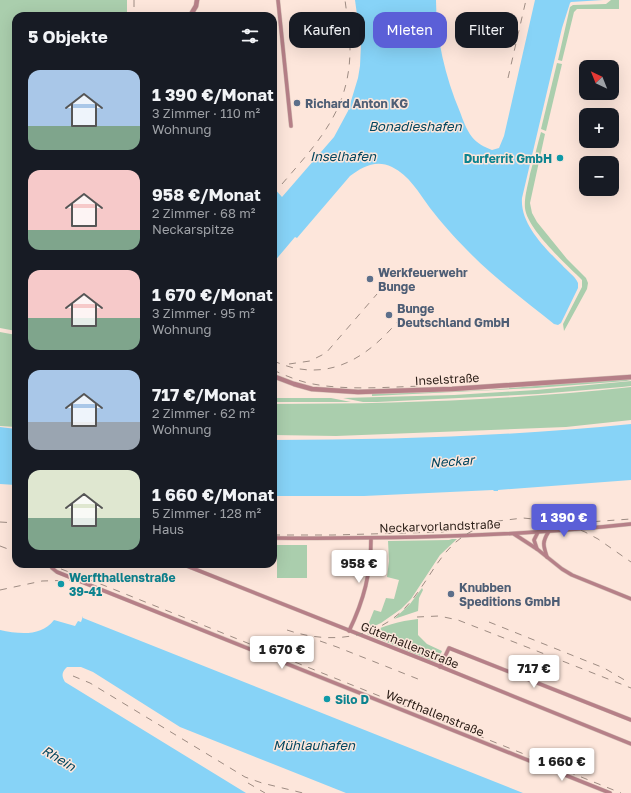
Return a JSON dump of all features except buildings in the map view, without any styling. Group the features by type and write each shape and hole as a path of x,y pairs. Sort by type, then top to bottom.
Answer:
{"street":[{"path":"192,12 196,6 197,0"},
{"path":"278,0 291,126"},
{"name":"Inselstraße","path":"623,376 631,373"},
{"name":"Inselstraße","path":"277,378 312,389 358,392 461,389 631,376"},
{"name":"Neckarvorlandstraße","path":"277,538 371,538 513,534 631,524"},
{"path":"548,558 544,548 544,539 549,531"},
{"path":"537,549 534,540 538,532 544,539"},
{"path":"513,534 537,549 572,575 631,599"},
{"path":"349,631 366,587 370,566 371,538"},
{"name":"Werfthallenstraße","path":"53,568 57,572 610,793"},
{"name":"Güterhallenstraße","path":"196,568 631,744"},
{"path":"440,667 449,648 631,720"}],"green space":[{"path":"0,0 127,0 127,12 12,12 12,330 0,328"},
{"path":"611,0 619,0 619,9 577,9 574,12 562,61 558,60 570,7 573,5 606,4"},
{"path":"557,63 562,64 546,131 541,129"},
{"path":"541,132 545,134 530,203 532,213 537,222 567,259 586,278 588,283 587,289 564,331 563,324 582,287 582,280 540,236 527,217 525,208 527,187"},
{"path":"0,332 12,334 12,427 0,426"},
{"path":"631,378 631,380 626,381 536,388 372,396 372,394 488,390"},
{"path":"631,381 631,386 538,394 377,402 363,402 343,398 454,395 536,390"},
{"path":"631,387 631,420 566,427 336,436 277,435 277,404 452,400"},
{"path":"277,398 331,398 351,402 277,402"},
{"path":"457,539 440,555 411,599 401,609 381,623 366,630 374,610 381,612 386,598 394,599 399,580 387,577 389,561 388,541"},
{"path":"277,545 307,545 307,578 277,578"},
{"path":"422,588 423,590 419,598 418,611 394,619 410,604"},
{"path":"418,619 418,635 427,644 442,651 438,660 435,662 367,634 391,624"}],"water":[{"path":"355,0 436,0 436,12 373,12 373,48 441,48 450,85 468,131 481,145 492,150 499,148 504,136 535,0 603,0 570,3 562,28 522,198 522,208 529,226 541,243 577,280 578,283 578,288 561,323 558,325 554,324 498,279 457,240 409,180 398,170 386,165 370,165 350,176 297,238 295,237 277,258 277,191 282,197 334,137 348,111 360,66 361,48 365,48 365,12 357,12"},
{"name":"Neckar","path":"631,424 631,480 498,491 364,496 277,496 277,440 452,436 542,432"},
{"path":"0,427 12,428 12,485 0,484"},
{"path":"83,616 83,618 523,793 346,793 180,727 93,672 81,667 67,667 63,674 65,682 246,793 0,793 0,630 15,633 36,632 49,625 54,620 75,626 78,621 81,622"}],"railway":[{"path":"134,0 134,12"},
{"path":"282,184 320,138 330,123 345,89 349,70 350,49 345,0"},
{"path":"508,78 526,0"},
{"path":"289,364 310,361 326,353 377,294"},
{"path":"277,362 289,367 316,370 332,368 346,363 372,347 404,314"},
{"path":"277,372 308,383 336,387 366,388 424,386"},
{"path":"277,535 442,532 498,521 523,518 574,523 631,519"},
{"path":"0,522 12,523"},
{"path":"568,525 598,539 631,562"},
{"path":"287,630 305,635 340,637 357,635 374,629 389,621 403,610 415,596 448,550 465,535 476,529"},
{"path":"0,546 12,550"},
{"path":"58,568 621,793"},
{"path":"0,590 42,581 86,581"},
{"path":"417,617 439,616 458,620 631,688"},
{"path":"489,622 604,668 628,682"},
{"path":"320,641 423,681"},
{"path":"73,676 90,683 245,777 262,783 303,793"},
{"path":"248,783 265,793"}],"place":[{"name":"Richard Anton KG","path":"297,103"},
{"name":"Durferrit GmbH","path":"560,158"},
{"name":"Werkfeuerwehr Bunge","path":"370,279"},
{"name":"Bunge Deutschland GmbH","path":"389,315"},
{"name":"Werfthallenstraße 39-41","path":"61,584"},
{"name":"Knubben Speditions GmbH","path":"451,594"},
{"name":"Silo D","path":"327,699"}],"water label":[{"name":"Bonadieshafen","path":"415,126"},
{"name":"Inselhafen","path":"343,156"},
{"name":"Mühlauhafen","path":"314,745"},
{"name":"Rhein","path":"59,758"}]}
